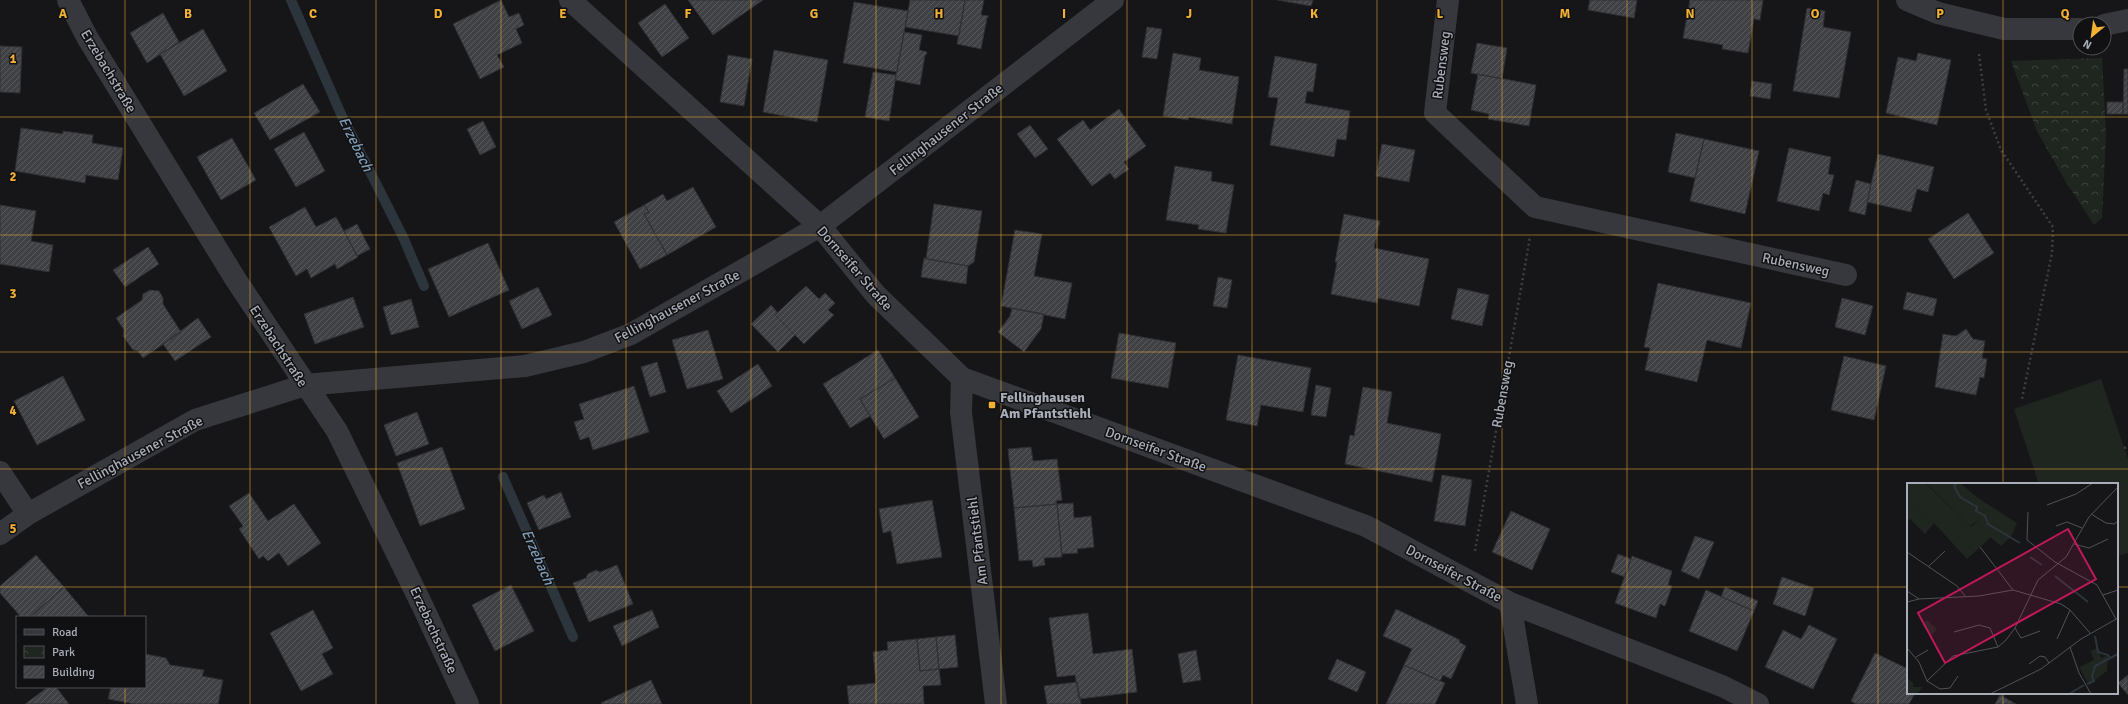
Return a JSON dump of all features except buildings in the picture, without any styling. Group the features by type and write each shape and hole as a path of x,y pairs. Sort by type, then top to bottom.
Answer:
{"street":[{"name":"Erzebachstraße","path":"68,0 87,37 236,280 304,385 337,431 423,606 468,704"},
{"name":"Dornseifer Straße","path":"570,0 820,226 876,295 962,378 1366,526 1510,603 1722,686 1758,704"},
{"name":"Fellinghausener Straße","path":"0,534 28,514 195,420 304,385 525,366 584,352 631,334 820,226 1113,0"},
{"name":"Rubensweg","path":"1448,0 1435,113 1535,207 1846,275"},
{"path":"1907,0 1938,13 2004,29 2072,29"},
{"path":"2112,23 2128,20"},
{"name":"Am Pfantstiehl","path":"962,378 962,412 996,704"},
{"path":"0,472 28,514"},
{"path":"1510,603 1527,704"}],"path":[{"path":"1980,23 1979,60 1986,110 2000,150 2053,227 2052,253 2022,399"},
{"name":"Rubensweg","path":"1470,581 1535,207"},
{"path":"2124,448 2128,447"}],"green space":[{"path":"2102,58 2106,134 2102,218 2094,225 2066,182 2037,131 2011,61"},
{"path":"2101,379 2128,459 2128,553 2118,556 2118,483 2039,483 2014,409"}],"waterway":[{"name":"Erzebach","path":"291,0 341,114 403,237 424,286"},
{"name":"Erzebach","path":"503,477 573,637"}],"place":[{"name":"Fellinghausen Am Pfantstiehl","path":"992,405"}]}
